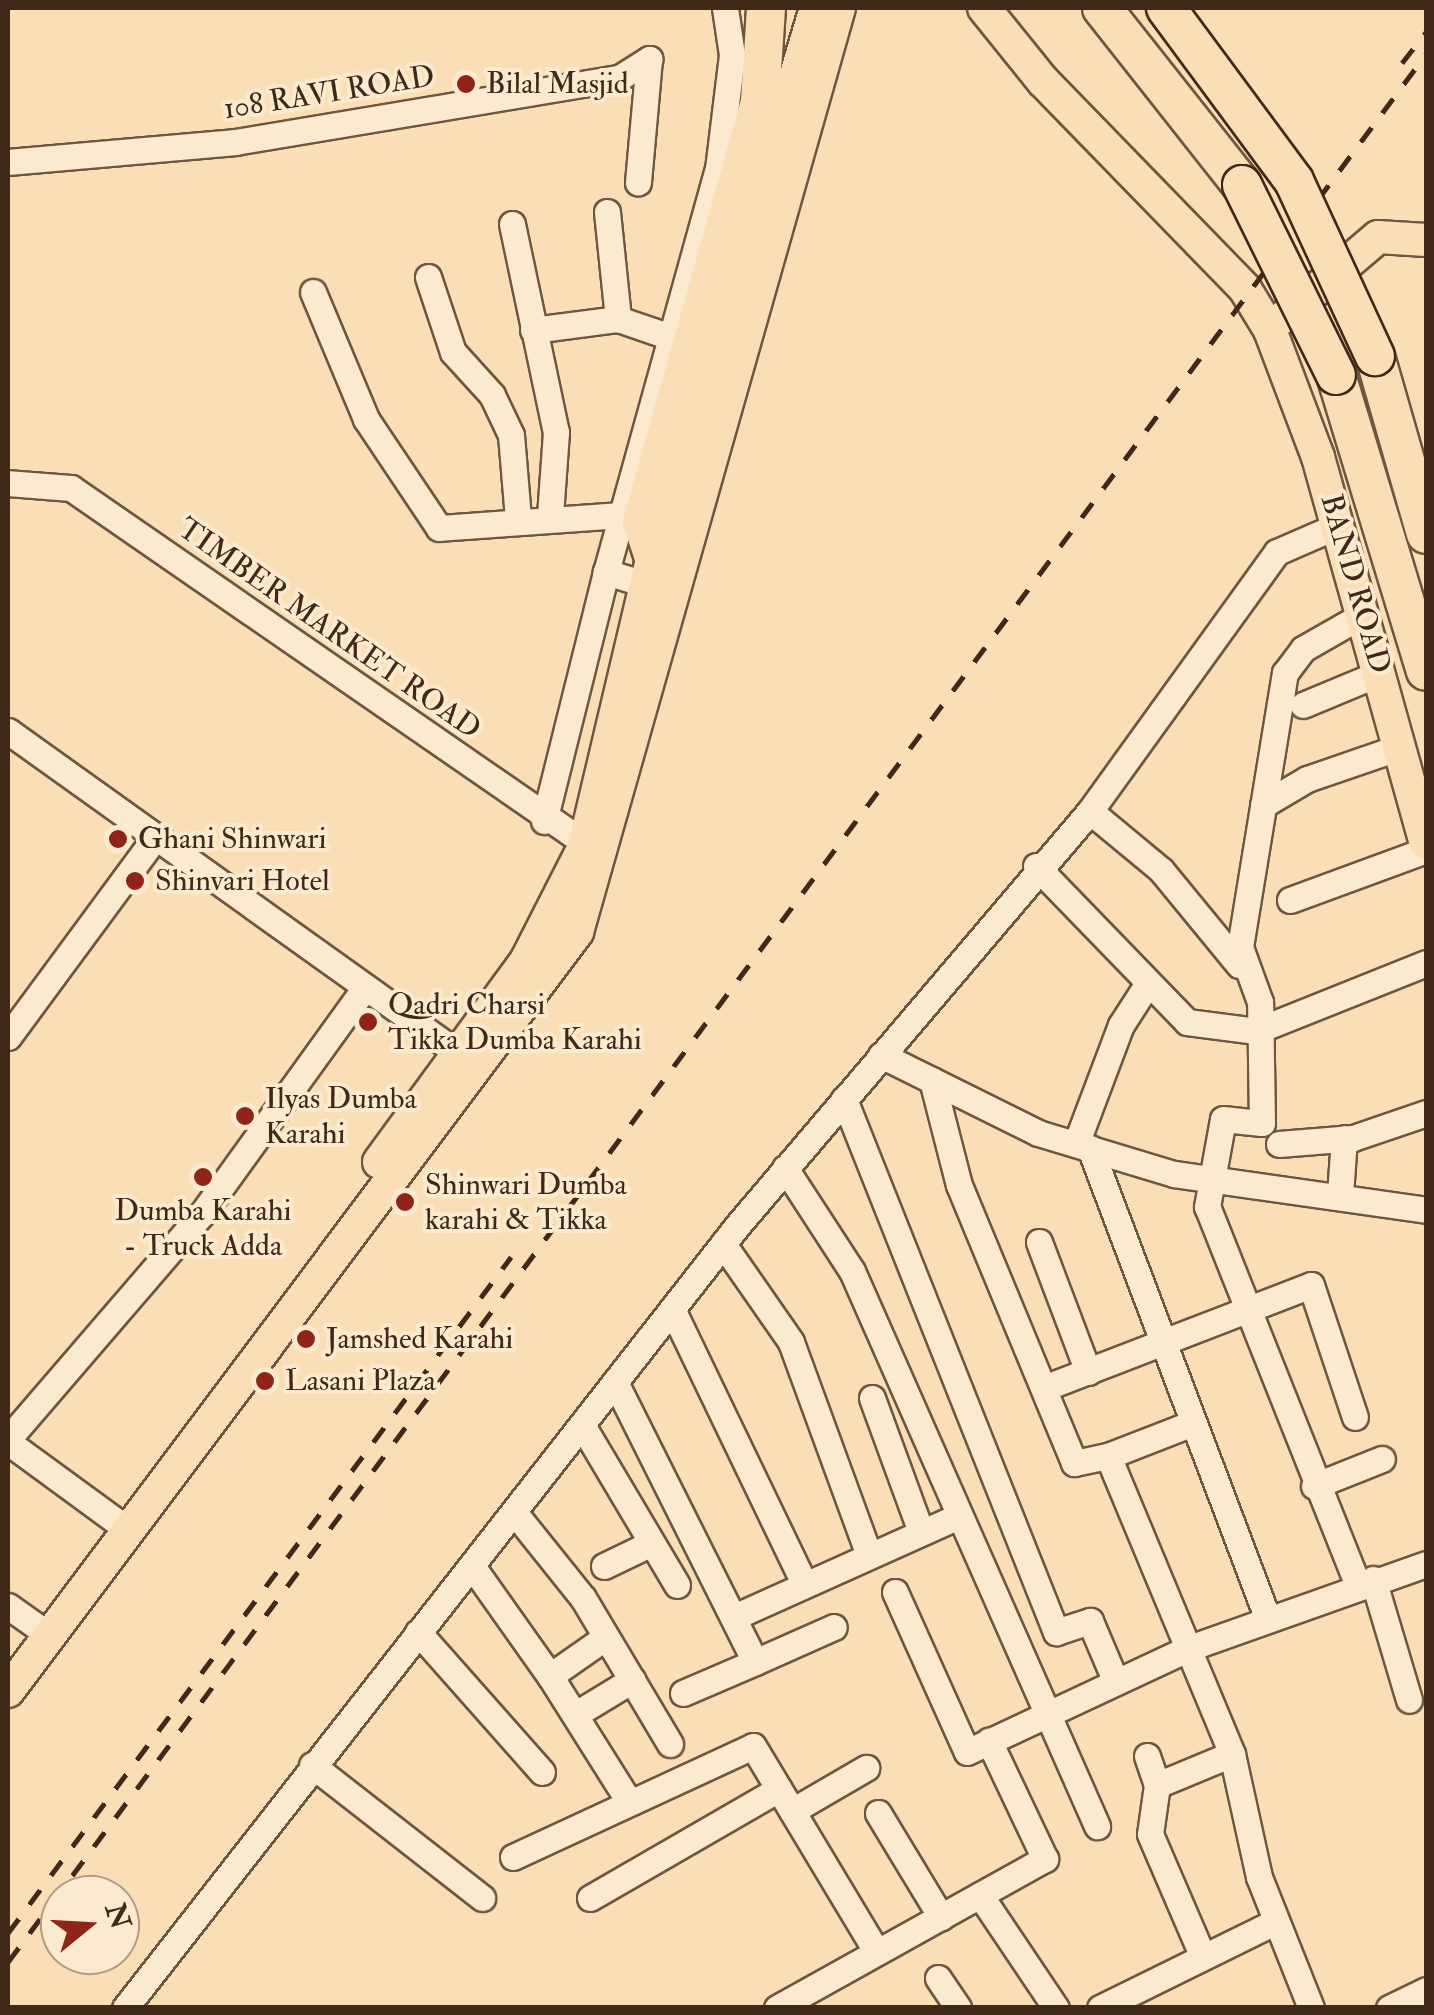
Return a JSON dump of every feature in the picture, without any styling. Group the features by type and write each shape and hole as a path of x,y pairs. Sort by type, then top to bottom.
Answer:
{"highway":[{"path":"655,547 760,100 766,8"},
{"path":"1102,8 1242,185 1336,375 1426,671"},
{"path":"1166,8 1294,181 1375,356 1426,534"}],"main road":[{"path":"8,1664 42,1631 565,951 594,851 655,547 816,8"},
{"path":"655,547 840,8"},
{"name":"BAND ROAD","path":"984,8 1055,94 1246,289 1270,330 1338,526 1426,846"},
{"path":"1270,330 1378,236 1426,240"},
{"path":"8,1691 42,1631 116,1521 526,962 594,851"}],"street":[{"path":"655,547 671,337 725,133 725,8"},
{"name":"108 RAVI ROAD","path":"8,162 254,139 619,78 649,59 638,183"},
{"path":"607,212 618,319"},
{"path":"512,224 556,432 550,516"},
{"path":"428,276 453,352 492,395 511,435 518,520"},
{"path":"313,292 366,419 439,528 550,516 655,547"},
{"path":"534,330 618,319 671,337"},
{"name":"TIMBER MARKET ROAD","path":"8,482 71,488 544,820 594,851"},
{"path":"126,2008 312,1765 723,1244 1036,866 1090,810 1278,552 1338,526"},
{"path":"544,820 606,572 655,547"},
{"path":"606,572 655,547"},
{"path":"1240,965 1284,673 1304,649 1364,614"},
{"path":"1304,705 1380,673"},
{"path":"8,731 458,1053"},
{"path":"1263,805 1306,779 1400,746"},
{"path":"1090,810 1161,870 1240,965 1260,1002 1256,1030 1262,1122 1223,1120 1208,1177 1207,1208 1314,1486 1365,1581 1409,1700"},
{"path":"8,1037 154,839"},
{"path":"1290,900 1426,846"},
{"path":"1036,866 1187,1022 1256,1030 1426,964"},
{"path":"1148,983 1121,1025 1083,1146 1267,1617"},
{"path":"116,1521 8,1440 201,1216 366,988"},
{"path":"881,1055 1083,1146 1208,1177 1426,1210"},
{"path":"932,1080 960,1185 1074,1463 1108,1456 1190,1424"},
{"path":"844,1099 1056,1632 1090,1621 1115,1680"},
{"path":"1279,1144 1344,1138 1426,1112"},
{"path":"1340,1196 1344,1138"},
{"path":"785,1168 852,1271 957,1517 1097,1826"},
{"path":"1039,1242 1088,1372"},
{"path":"723,1244 791,1342 869,1554"},
{"path":"1044,1388 1160,1348 1310,1285 1355,1417"},
{"path":"672,1309 804,1582"},
{"path":"616,1382 755,1662"},
{"path":"872,1398 921,1532"},
{"path":"582,1425 677,1586"},
{"path":"1108,1456 1232,1754 1275,1922 1311,2008"},
{"path":"1314,1486 1382,1459"},
{"path":"514,1512 606,1637 670,1744"},
{"path":"734,1617 804,1582 957,1517"},
{"path":"604,1566 652,1543"},
{"path":"895,1592 967,1752 1189,1648 1365,1581 1426,1564"},
{"path":"472,1566 576,1714 628,1800"},
{"path":"8,1606 42,1631"},
{"path":"683,1692 834,1627"},
{"path":"418,1632 542,1772"},
{"path":"550,1676 606,1637"},
{"path":"576,1714 632,1680"},
{"path":"778,2008 1045,1859 989,1741"},
{"path":"513,1857 628,1800 753,1746 877,1952"},
{"path":"1156,1785 1232,1754"},
{"path":"1147,1756 1156,1785 1150,1834 1202,1955"},
{"path":"312,1765 482,1898"},
{"path":"590,1898 785,1800 866,1768"},
{"path":"878,1813 941,1917"},
{"path":"980,1895 1056,2008"},
{"path":"1100,2008 1275,1922"},
{"path":"938,1978 958,2008"},
{"path":"1389,2008 1426,1990"}],"railway":[{"path":"1402,63 1426,32"},
{"path":"8,1962 1426,54"},
{"path":"8,1933 511,1257"}],"place":[{"name":"Bilal Masjid","path":"466,84"},
{"name":"Ghani Shinwari","path":"118,839"},
{"name":"Shinvari Hotel","path":"135,881"},
{"name":"Qadri Charsi Tikka Dumba Karahi","path":"368,1022"},
{"name":"Ilyas Dumba Karahi","path":"245,1116"},
{"name":"Dumba Karahi - Truck Adda","path":"203,1177"},
{"name":"Shinwari Dumba karahi & Tikka","path":"405,1202"},
{"name":"Jamshed Karahi","path":"306,1339"},
{"name":"Lasani Plaza","path":"265,1381"}]}
